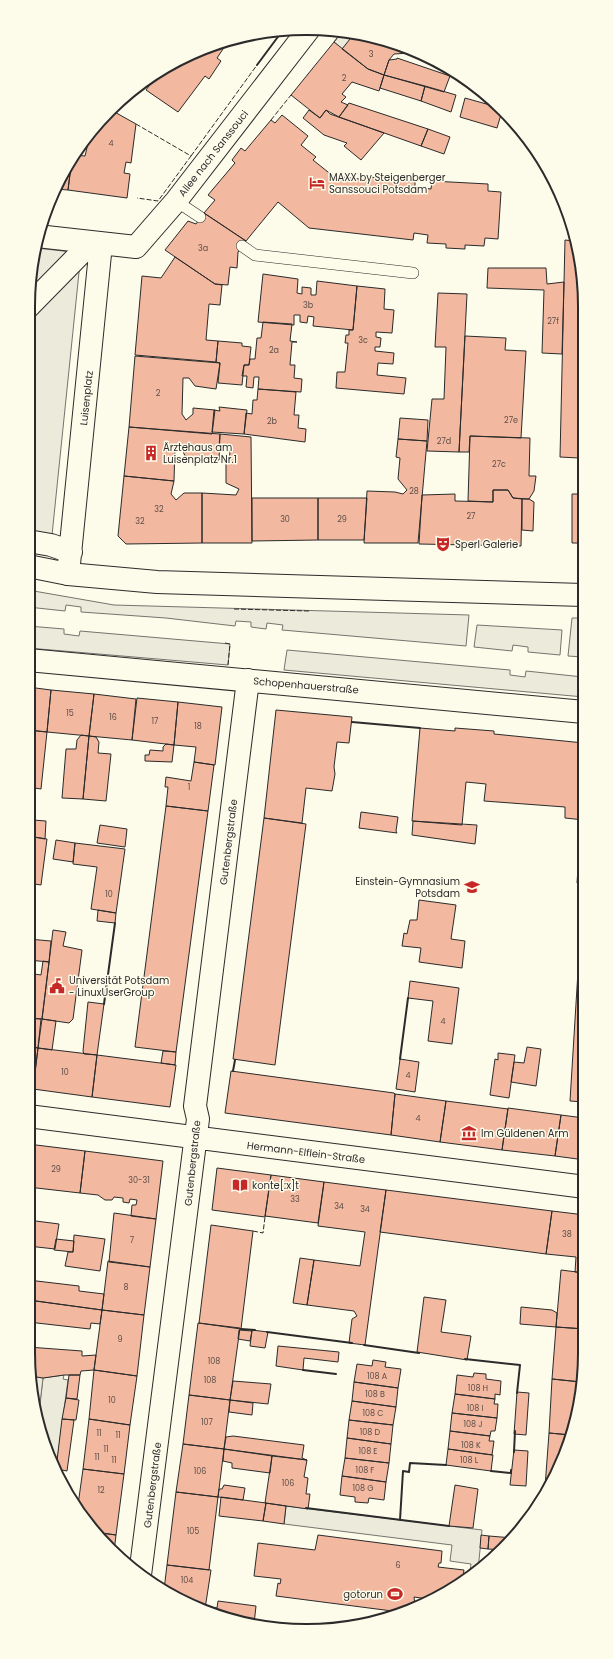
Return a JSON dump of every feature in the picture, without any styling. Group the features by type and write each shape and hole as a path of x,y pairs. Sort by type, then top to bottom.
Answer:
{"street":[{"name":"Allee nach Sanssouci","path":"101,244 136,247 176,201 305,35"},
{"path":"44,237 101,244"},
{"path":"35,299 81,253 101,244"},
{"name":"Luisenplatz","path":"68,574 101,244"},
{"path":"35,542 51,545 70,552"},
{"path":"35,567 68,574 157,582 578,595"},
{"name":"Schopenhauerstraße","path":"35,661 578,711"},
{"name":"Gutenbergstraße","path":"141,1568 196,1138 198,1120 195,1106 248,680"},
{"name":"Hermann-Elflein-Straße","path":"35,1117 578,1186"}],"lane":[{"path":"176,201 200,218"},
{"path":"242,246 255,255 413,273"}],"shaded area":[{"path":"338,37 352,39 342,49 334,42"},
{"path":"41,249 81,253 51,545 35,542 35,306 37,271"},
{"path":"35,591 114,605 469,615 466,646 282,630 283,625 267,623 266,629 251,627 251,622 236,621 235,626 166,618 81,612 81,607 66,605 65,611 35,608"},
{"path":"572,618 578,618 578,657 568,656"},
{"path":"477,625 562,630 560,655 528,652 528,647 513,645 512,651 474,647"},
{"path":"35,627 64,629 64,634 79,636 80,631 230,644 228,665 35,649"},
{"path":"287,650 510,670 510,675 525,677 526,671 578,676 578,696 284,670"},
{"path":"64,1375 63,1379 68,1380 57,1459 49,1440 40,1405 43,1378"},
{"path":"36,1377 43,1378 40,1405"},
{"path":"286,1506 482,1530 479,1563 470,1569 471,1564 450,1561 452,1545 284,1524"}],"building":[{"path":"350,38 377,44 404,53 394,54 389,60 384,75 368,69 342,49"},
{"path":"334,42 368,69 384,75 379,91 352,82 342,94 346,97 341,102 348,105 339,117 326,110 320,118 291,95"},
{"path":"224,48 217,58 221,61 209,79 205,76 178,112 146,90 149,85 171,71 186,63"},
{"path":"397,59 450,76 444,92 384,75 389,60"},
{"path":"384,75 425,86 421,101 380,88"},
{"path":"425,86 456,95 451,112 421,101"},
{"path":"465,98 488,105 500,117 497,128 460,117"},
{"path":"349,103 428,129 421,146 339,117"},
{"path":"309,110 320,118 326,110 330,114 384,133 361,160 344,146 347,143 324,135 303,118"},
{"path":"117,113 136,124 131,163 126,162 124,173 130,174 127,198 68,190 70,173 81,156 85,156 87,147 91,141 102,127"},
{"name":"MAXX by Steigenberger Sanssouci Potsdam","path":"282,115 308,136 301,145 316,157 313,160 333,176 359,179 360,176 415,182 415,187 431,189 432,181 488,184 488,191 501,192 498,239 485,238 484,246 465,245 465,249 446,248 446,244 427,243 428,235 414,233 413,240 309,228 278,202 246,241 204,213 215,200 208,195 235,163 232,160 241,148 245,151 271,120 275,123"},
{"path":"428,129 450,137 444,154 421,146"},
{"path":"70,173 68,190 62,190"},
{"path":"204,213 246,241 238,252 237,268 230,267 228,285 215,284 165,250 188,221 196,224"},
{"path":"565,240 570,241 576,271 578,306 578,458 560,457"},
{"path":"175,257 215,284 222,285 220,305 209,304 206,340 218,341 216,362 135,355 142,276 161,278"},
{"path":"488,268 546,268 547,284 564,282 562,354 542,353 544,290 487,288"},
{"path":"263,274 298,279 297,293 302,294 302,287 311,288 311,295 316,295 317,281 357,286 353,330 313,326 314,317 308,316 307,323 300,322 300,315 294,315 294,325 258,322"},
{"path":"357,286 385,289 384,309 394,310 392,333 376,332 376,337 381,338 380,347 375,347 375,351 394,353 393,364 378,363 377,375 406,378 404,394 336,388 337,372 345,372 348,343 345,343 346,335 349,335 349,330 353,330"},
{"path":"438,293 467,294 459,452 427,451 432,399 444,399 446,347 435,347"},
{"path":"263,322 292,324 290,341 297,342 292,342 290,365 295,365 294,378 302,379 301,392 258,389 259,377 254,377 253,388 246,387 247,376 242,376 244,365 249,365 250,359 255,359 257,338 261,338"},
{"path":"465,336 506,338 505,350 526,351 521,438 470,436 469,452 459,452"},
{"path":"218,341 242,343 242,346 251,347 249,365 244,365 242,385 218,383 220,363 216,362"},
{"path":"135,356 220,363 216,389 195,386 189,378 183,378 182,414 186,420 193,414 193,408 215,410 212,434 129,427"},
{"path":"258,389 296,392 294,415 299,415 298,428 306,429 305,442 244,434 246,413 252,414 253,400 257,400"},
{"path":"219,407 247,410 244,434 212,432 214,410 220,411"},
{"path":"400,418 428,420 427,441 398,439"},
{"name":"Ärztehaus am Luisenplatz Nr.1","path":"129,427 220,434 219,460 186,458 180,445 175,447 174,481 124,476"},
{"path":"220,434 251,437 252,543 202,543 202,493 236,495 239,489 226,483 226,460 229,460 230,452 226,448 219,447"},
{"path":"470,436 530,438 529,476 536,476 534,491 529,499 513,498 508,490 493,490 493,502 468,501"},
{"path":"398,439 427,441 418,543 364,543 367,491 395,492 403,494 407,490 398,479 400,458 396,457"},
{"path":"124,476 174,481 171,494 176,500 184,493 202,493 202,543 126,544 118,536"},
{"path":"493,490 508,490 513,498 522,499 521,546 419,544 422,495 455,494 455,501 493,502"},
{"path":"572,494 578,494 578,543 572,543"},
{"path":"252,498 318,498 318,540 252,541"},
{"path":"318,498 367,498 364,540 318,540"},
{"path":"522,499 529,499 534,502 533,531 522,530"},
{"path":"35,688 51,690 47,732 35,731"},
{"path":"51,690 94,694 89,736 47,732"},
{"path":"94,694 136,699 132,740 89,736"},
{"path":"137,698 178,702 174,745 132,740"},
{"path":"178,702 222,707 215,765 194,762 196,747 174,745"},
{"path":"276,710 352,717 349,743 337,742 334,767 335,774 332,791 306,788 302,823 264,818"},
{"path":"420,728 455,731 455,728 494,731 494,734 578,742 578,819 565,818 565,807 484,801 486,784 466,782 462,825 412,821"},
{"path":"35,731 47,732 41,789 35,788"},
{"path":"81,735 89,736 83,799 62,798 66,749 76,749 77,740"},
{"path":"89,736 96,737 99,742 98,753 111,754 106,801 83,799"},
{"path":"166,744 174,745 172,762 145,761 145,755 149,755 150,750 163,751 163,747"},
{"path":"194,762 214,765 208,811 166,806 168,787 165,787 166,777 191,781"},
{"path":"166,806 208,811 176,1052 135,1047"},
{"path":"361,812 398,817 397,833 359,828"},
{"path":"264,818 306,824 275,1065 233,1059"},
{"path":"35,820 46,821 45,839 35,837"},
{"path":"413,821 477,825 475,844 412,835"},
{"path":"100,825 127,829 125,847 97,843"},
{"path":"35,837 47,839 41,885 35,884"},
{"path":"56,840 75,843 73,862 53,859"},
{"path":"75,843 125,849 116,913 91,909 97,867 73,864"},
{"path":"419,900 456,905 451,939 465,941 462,968 419,962 421,948 402,946 404,933 407,934 410,920 417,920"},
{"path":"98,910 116,913 115,923 97,921"},
{"path":"53,930 66,932 63,946 82,950 73,1019 69,1023 42,1019"},
{"path":"35,940 51,941 49,962 35,961"},
{"path":"43,961 49,962 42,1019 35,1018 35,974 41,975"},
{"path":"578,971 578,1102 570,1101"},
{"path":"410,981 459,988 452,1044 428,1041 433,1001 408,998"},
{"path":"88,1002 104,1004 97,1055 84,1054 83,1051"},
{"path":"35,1019 41,1019 38,1048 35,1047"},
{"path":"42,1019 56,1021 52,1050 38,1048"},
{"path":"35,1047 38,1048 35,1073"},
{"path":"527,1047 541,1049 536,1086 511,1082 514,1062 524,1063"},
{"path":"38,1048 97,1055 92,1097 35,1089 35,1073"},
{"path":"163,1051 176,1052 175,1065 161,1063"},
{"path":"498,1053 515,1055 509,1098 490,1095 495,1059 498,1060"},
{"path":"97,1055 176,1065 170,1107 92,1097"},
{"path":"400,1059 419,1062 415,1092 396,1089"},
{"path":"231,1071 394,1093 391,1135 225,1113"},
{"path":"395,1094 446,1101 440,1142 391,1135"},
{"name":"Im Güldenen Arm","path":"446,1101 508,1109 502,1150 440,1142"},
{"path":"508,1108 561,1115 555,1156 502,1150"},
{"path":"561,1115 578,1117 578,1159 555,1156"},
{"path":"35,1145 85,1151 80,1193 35,1188"},
{"path":"85,1151 163,1161 156,1219 131,1216 132,1205 136,1205 137,1200 130,1199 129,1203 123,1202 123,1198 114,1197 112,1200 105,1200 98,1195 80,1193"},
{"path":"217,1168 271,1175 265,1217 212,1210"},
{"path":"271,1175 324,1182 318,1223 265,1216"},
{"path":"324,1182 386,1190 365,1345 349,1343 352,1319 357,1316 354,1311 307,1305 314,1260 360,1266 365,1232 318,1226"},
{"path":"386,1190 552,1211 546,1254 380,1232"},
{"path":"552,1211 578,1214 578,1272 575,1272 576,1257 546,1254"},
{"path":"114,1213 156,1219 150,1267 109,1262"},
{"path":"35,1221 59,1224 55,1249 35,1247"},
{"path":"211,1225 253,1231 241,1329 199,1323"},
{"path":"74,1235 105,1239 100,1271 65,1266 68,1252 73,1252"},
{"path":"56,1239 74,1241 73,1252 54,1250"},
{"path":"300,1258 314,1260 307,1305 293,1303"},
{"path":"108,1261 150,1267 144,1315 102,1310"},
{"path":"561,1270 578,1272 578,1329 556,1327"},
{"path":"35,1281 79,1286 79,1291 104,1294 102,1310 35,1301"},
{"path":"424,1297 446,1300 441,1332 471,1336 467,1360 417,1352"},
{"path":"35,1301 102,1310 100,1324 91,1323 90,1329 35,1323"},
{"path":"521,1307 552,1310 557,1313 556,1327 520,1324"},
{"path":"102,1310 144,1315 137,1376 94,1370"},
{"path":"198,1323 240,1328 230,1400 189,1395"},
{"path":"556,1327 578,1329 576,1382 552,1379"},
{"path":"239,1330 252,1331 250,1341 238,1339"},
{"path":"252,1330 268,1332 265,1348 250,1346"},
{"path":"278,1346 339,1352 338,1362 304,1358 303,1370 276,1366"},
{"path":"35,1348 82,1351 82,1356 96,1355 94,1370 81,1371 80,1375 64,1375 43,1378 36,1377"},
{"path":"373,1360 386,1362 385,1367 401,1369 398,1388 354,1382 357,1364 372,1366"},
{"path":"94,1370 137,1376 130,1425 89,1419"},
{"path":"474,1373 486,1374 486,1379 501,1381 500,1395 495,1394 495,1399 455,1394 457,1375 473,1377"},
{"path":"69,1375 80,1375 77,1399 66,1398"},
{"path":"552,1379 576,1382 573,1405 566,1435 549,1433"},
{"path":"233,1381 271,1384 268,1404 230,1400"},
{"path":"354,1382 398,1388 396,1407 352,1401"},
{"path":"517,1392 529,1393 526,1435 514,1434"},
{"path":"455,1394 495,1399 494,1404 498,1404 497,1418 452,1413"},
{"path":"189,1395 230,1400 224,1449 183,1444"},
{"path":"66,1398 79,1400 76,1420 62,1419"},
{"path":"230,1400 253,1403 252,1415 229,1412"},
{"path":"352,1401 396,1407 393,1425 349,1420"},
{"path":"452,1413 497,1418 495,1431 491,1431 490,1436 450,1431"},
{"path":"62,1419 74,1420 67,1471 62,1470 57,1459"},
{"path":"89,1419 130,1425 124,1474 83,1469"},
{"path":"349,1420 393,1425 391,1444 347,1438"},
{"path":"450,1431 490,1436 489,1441 494,1441 492,1455 448,1449"},
{"path":"549,1433 566,1435 550,1473 545,1482"},
{"path":"233,1436 304,1445 302,1458 307,1460 224,1449 226,1437"},
{"path":"347,1438 391,1444 389,1463 345,1458"},
{"path":"183,1444 224,1449 218,1497 176,1492"},
{"path":"224,1449 272,1456 270,1473 232,1468 232,1463 223,1461"},
{"path":"448,1449 493,1455 491,1471 446,1465"},
{"path":"514,1450 528,1451 526,1486 510,1485"},
{"path":"272,1456 307,1460 304,1477 308,1478 306,1494 310,1494 308,1509 265,1503"},
{"path":"345,1458 389,1463 386,1482 342,1476"},
{"path":"83,1469 124,1474 116,1535 102,1532 79,1500"},
{"path":"342,1476 386,1482 384,1500 369,1498 368,1503 355,1502 355,1497 340,1495"},
{"path":"224,1485 245,1488 243,1500 218,1497 219,1489 222,1489"},
{"path":"455,1485 478,1489 473,1528 449,1526"},
{"path":"176,1492 218,1497 209,1570 167,1565"},
{"path":"221,1497 266,1503 263,1521 219,1516"},
{"path":"266,1503 286,1506 284,1524 263,1521"},
{"path":"103,1533 116,1535 115,1544"},
{"path":"318,1535 442,1551 441,1563 439,1563 438,1567 464,1570 463,1574 442,1588 422,1598 414,1597 415,1601 391,1611 276,1596 278,1583 280,1584 281,1579 254,1576 258,1543 315,1550"},
{"path":"481,1535 489,1536 488,1549 480,1548"},
{"path":"489,1536 505,1537 493,1549 488,1549"},
{"path":"167,1565 211,1570 206,1604 186,1596 165,1584"},
{"path":"218,1601 256,1606 255,1619 214,1608 217,1608"}],"fence":[{"path":"334,42 338,37"},
{"path":"191,156 257,65"},
{"path":"271,120 291,95"},
{"path":"136,124 191,156 158,201 137,198"},
{"path":"234,609 309,611"},
{"path":"225,643 230,644 228,665"},
{"path":"253,1231 263,1233 265,1217"}],"wall":[{"path":"257,65 278,37"},
{"path":"352,722 420,728"},
{"path":"104,1004 115,923"},
{"path":"400,1059 408,998"},
{"path":"233,1071 235,1060"},
{"path":"241,1329 255,1330"},
{"path":"267,1332 352,1343"},
{"path":"364,1345 419,1353"},
{"path":"465,1359 520,1365 517,1393"},
{"path":"303,1370 336,1374"},
{"path":"514,1452 515,1431"},
{"path":"400,1520 403,1471 409,1472 410,1463 446,1465"},
{"path":"491,1471 511,1473 511,1470"},
{"path":"306,1508 449,1526"}],"place":[{"name":"MAXX by Steigenberger Sanssouci Potsdam","path":"317,183"},
{"name":"Ärztehaus am Luisenplatz Nr.1","path":"151,453"},
{"name":"Sperl Galerie","path":"443,544"},
{"name":"Einstein-Gymnasium Potsdam","path":"472,887"},
{"name":"Universität Potsdam - LinuxUserGroup","path":"57,986"},
{"name":"Im Güldenen Arm","path":"469,1133"},
{"name":"konte[:x]t","path":"240,1185"},
{"name":"gotorun","path":"395,1594"}]}
